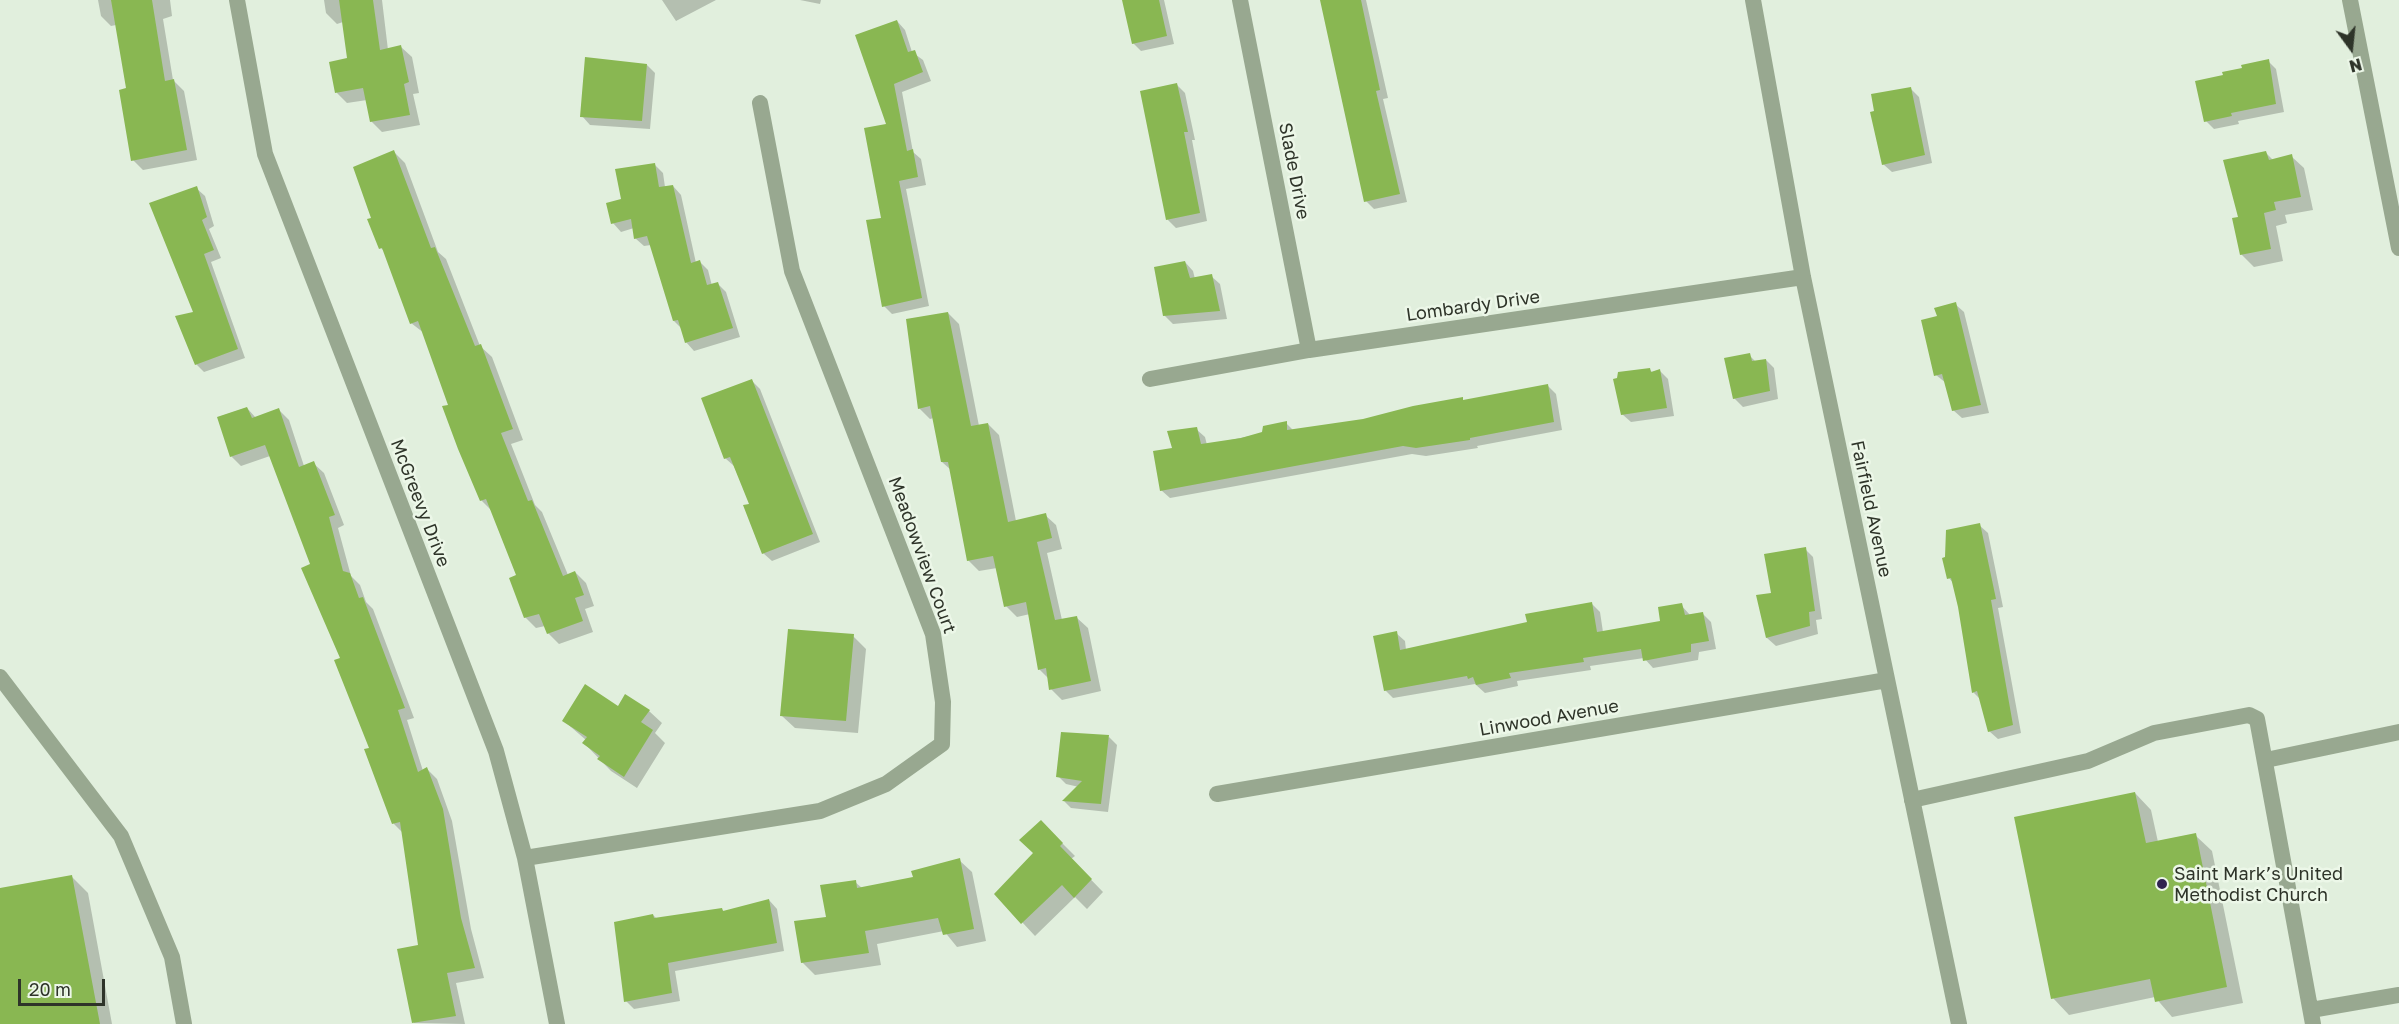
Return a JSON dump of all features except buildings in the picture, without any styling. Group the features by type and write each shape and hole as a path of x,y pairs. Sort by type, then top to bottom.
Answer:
{"street":[{"name":"McGreevy Drive","path":"237,0 265,154 495,752 525,858 557,1024"},
{"name":"Slade Drive","path":"1240,0 1309,350"},
{"name":"Fairfield Avenue","path":"1753,0 1803,277 1959,1024"},
{"path":"2350,0 2399,248"},
{"name":"Meadowview Court","path":"525,858 820,811 886,784 942,744 943,702 933,634 792,271 760,103"},
{"name":"Lombardy Drive","path":"1150,379 1309,350 1803,277"},
{"path":"0,677 121,836 172,957 184,1024"},
{"name":"Linwood Avenue","path":"1217,794 1887,680"},
{"path":"1912,800 2088,761 2154,733 2249,715 2257,719 2266,760 2312,1017 2399,995"},
{"path":"2266,760 2399,732"}],"place":[{"name":"Saint Mark’s United Methodist Church","path":"2162,884"}]}
